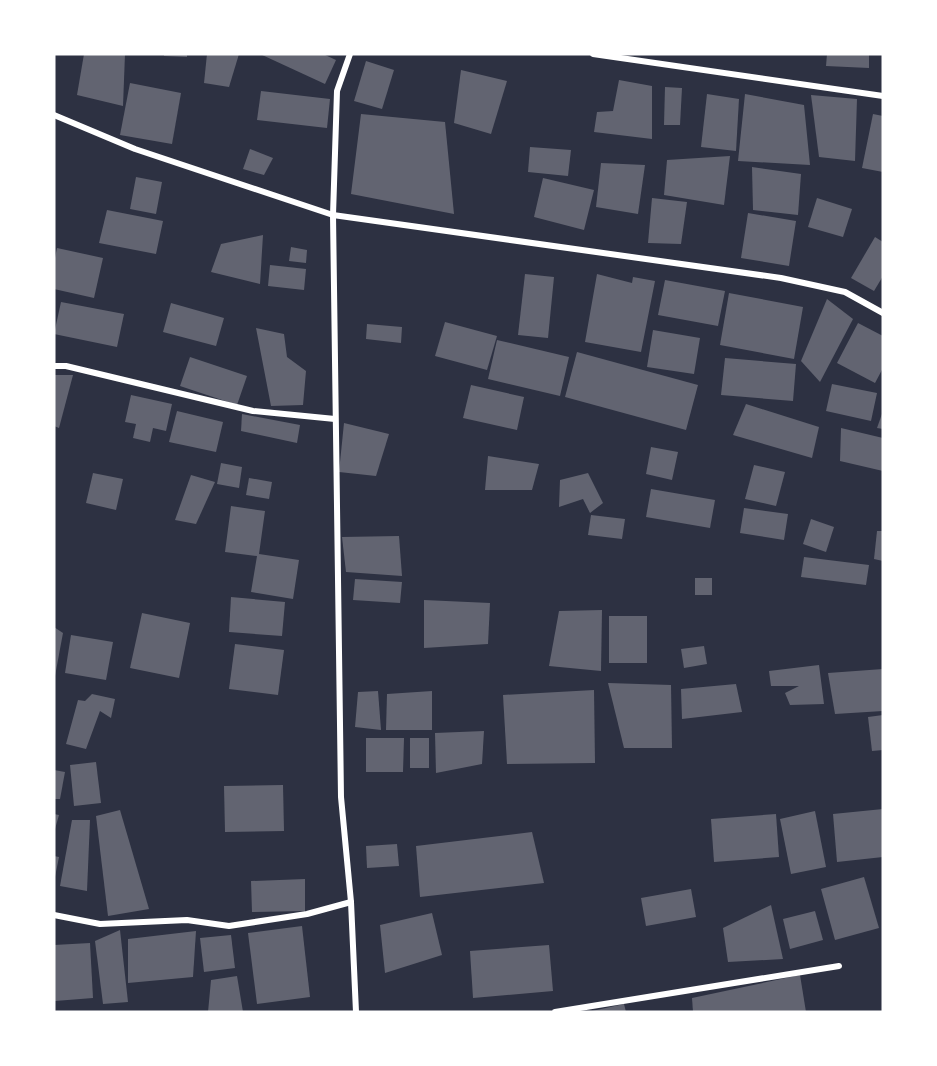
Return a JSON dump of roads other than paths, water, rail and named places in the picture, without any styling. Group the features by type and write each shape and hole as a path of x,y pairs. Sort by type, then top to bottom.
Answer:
{"street":[{"path":"350,54 337,91 333,215 341,797 351,902 356,1012"},
{"path":"593,54 883,96"},
{"path":"54,115 135,149 333,215 782,278 845,292 883,313"},
{"path":"54,366 66,366 253,411 335,420"},
{"path":"54,915 99,924 187,920 229,926 307,914 351,902"},
{"path":"555,1012 839,966"}]}
